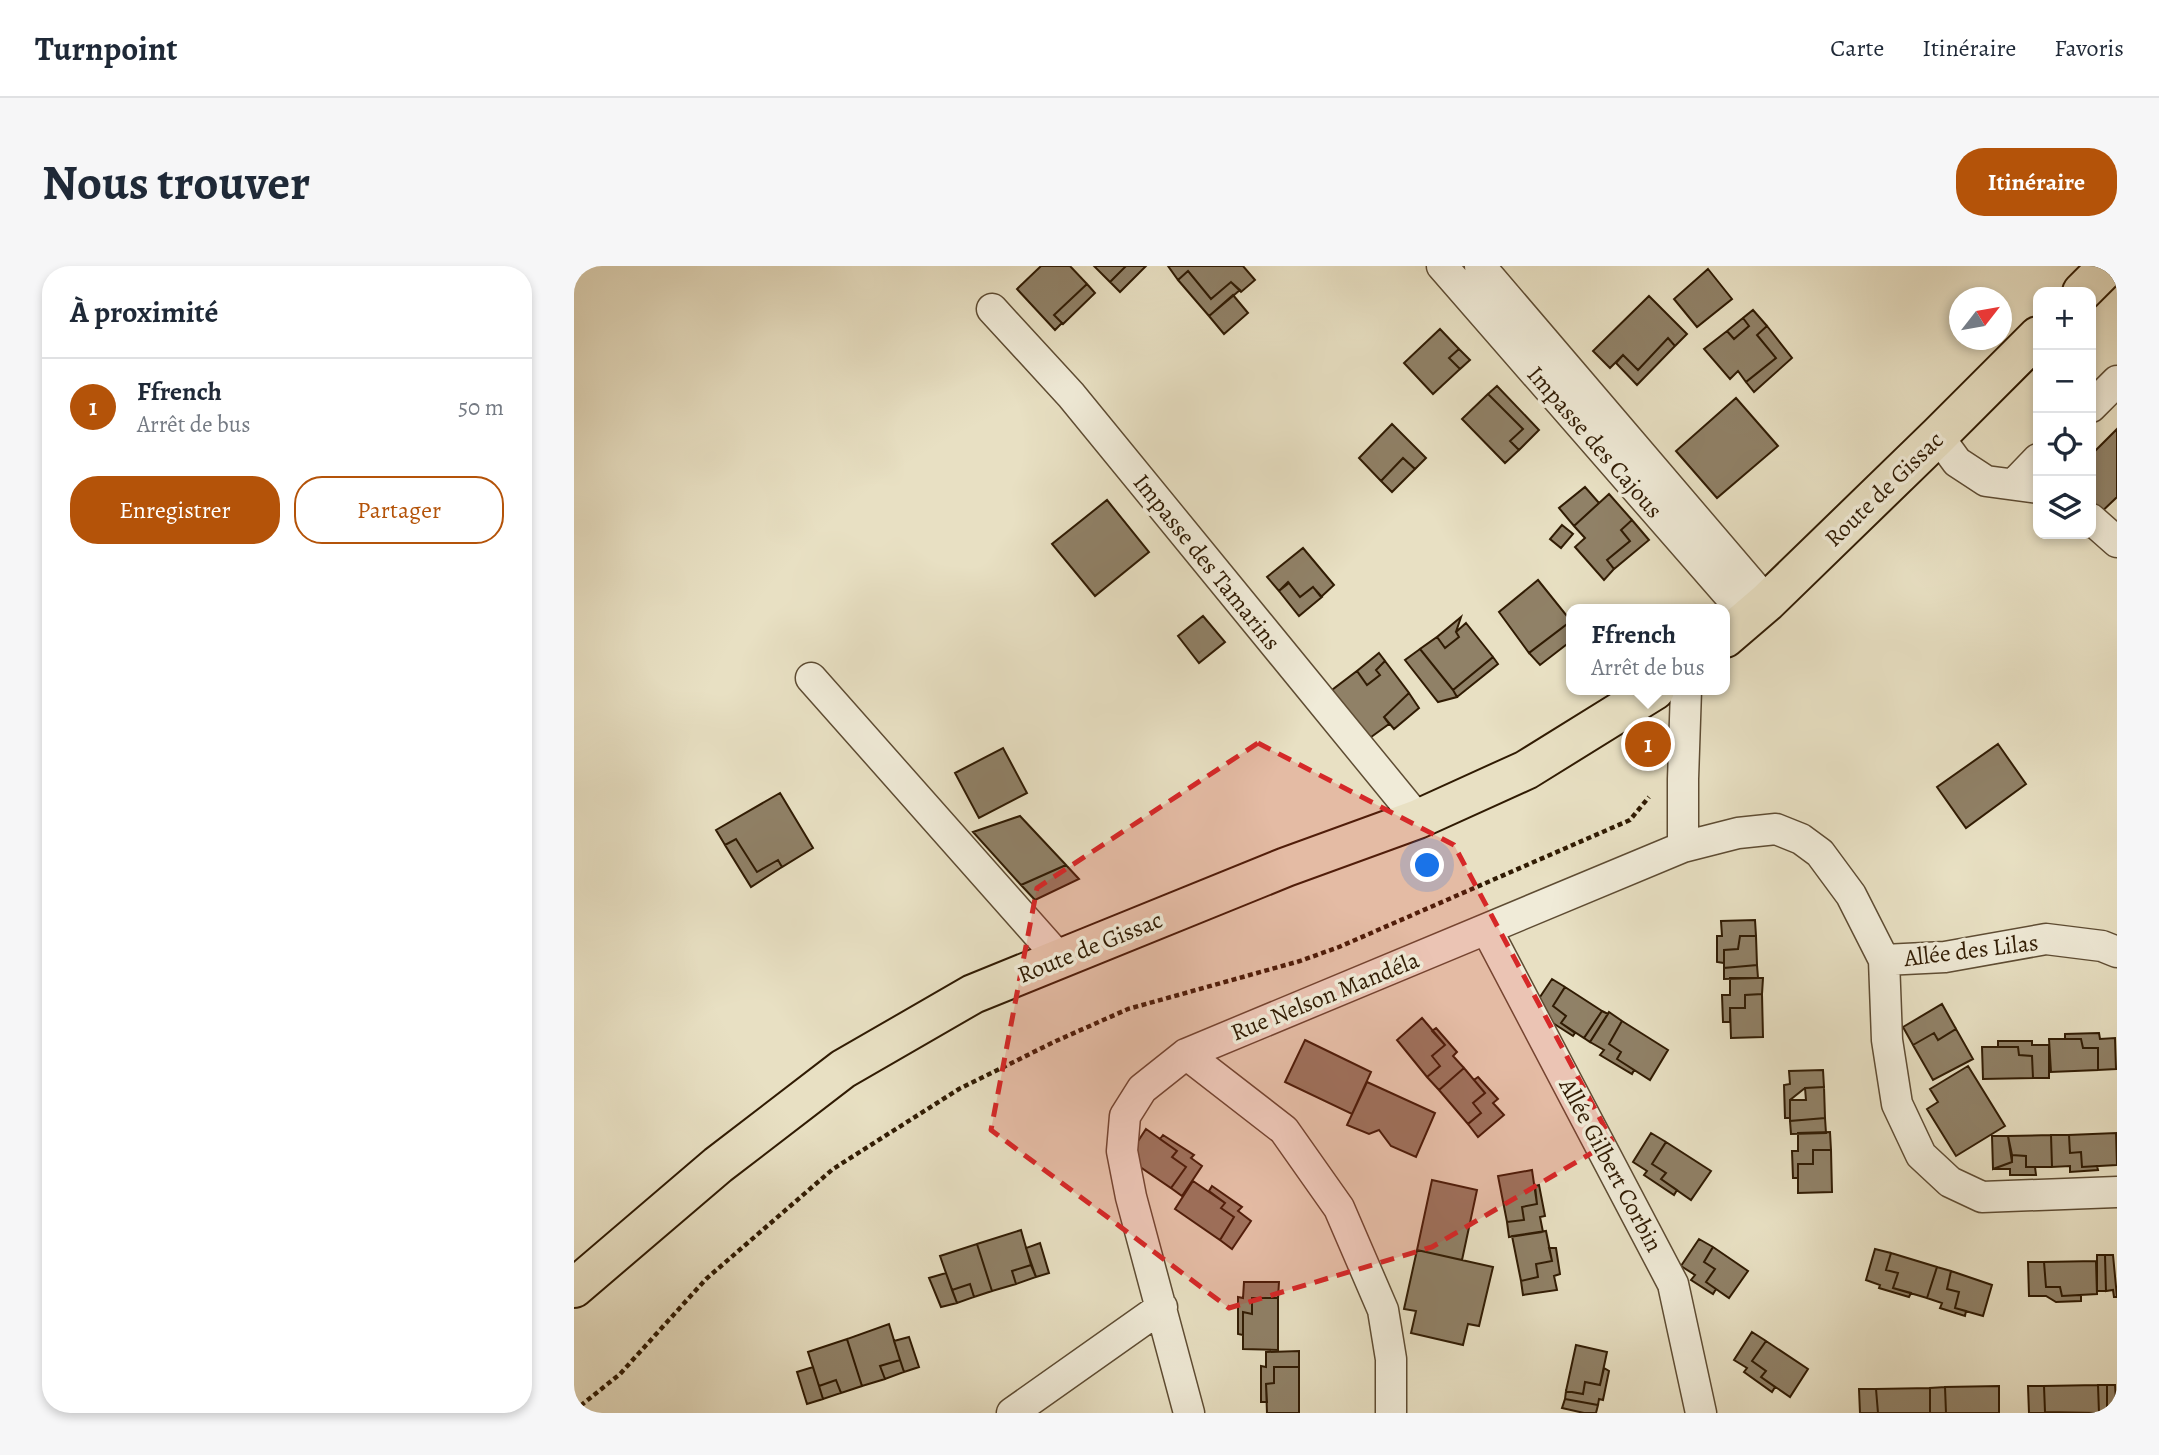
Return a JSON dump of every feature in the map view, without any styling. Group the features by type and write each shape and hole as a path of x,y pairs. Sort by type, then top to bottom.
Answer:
{"main road":[{"path":"2086,287 2108,266"},
{"name":"Route de Gissac","path":"1747,619 2033,341"},
{"name":"Route de Gissac","path":"574,1288 718,1165 843,1069 973,994 1286,867 1418,819 1526,770 1648,695"}],"street":[{"name":"Impasse des Cajous","path":"1442,266 1747,619"},
{"path":"1480,266 1747,619"},
{"name":"Impasse des Tamarins","path":"992,309 1071,395 1418,819"},
{"path":"2096,402 2117,381"},
{"path":"1938,436 1957,462 1973,474 1986,481 2026,486"},
{"path":"2096,523 2117,542"},
{"path":"811,678 1060,959"},
{"path":"1683,846 1682,779 1686,695"},
{"name":"Allée des Lilas","path":"1683,846 1738,833 1776,829 1801,839 1820,853 1851,894 1884,960 1945,957 2046,939 2102,946 2117,952"},
{"name":"Rue Nelson Mandéla","path":"1189,1413 1122,1150 1125,1116 1142,1089 1186,1054 1683,846"},
{"name":"Allée Gilbert Corbin","path":"1487,930 1673,1284 1701,1413"},
{"path":"1884,960 1887,1040 1898,1104 1922,1155 1950,1182 1982,1197 2117,1192"},
{"path":"1186,1054 1284,1130 1339,1208 1382,1310 1391,1359 1391,1413"},
{"path":"1013,1413 1162,1307"}],"path":[{"path":"574,1411 620,1374 706,1279 833,1169 959,1089 1128,1009 1300,961 1339,947 1630,820 1654,791 1682,779"}],"highlighted area":[{"path":"1258,743 1454,845 1612,1141 1432,1247 1229,1308 991,1130 1037,888"}],"building":[{"path":"1041,266 1070,266 1087,284 1054,315 1062,323 1055,330 1017,289"},
{"path":"1094,266 1126,266 1110,282"},
{"path":"1126,266 1146,266 1120,292 1110,282"},
{"path":"1168,266 1243,266 1255,280 1241,292 1231,282 1211,299 1188,271 1178,280"},
{"path":"1708,269 1732,299 1697,327 1674,299"},
{"path":"1188,271 1211,299 1231,282 1240,290 1209,316 1178,280"},
{"path":"1087,284 1095,293 1063,324 1054,315"},
{"path":"1233,295 1248,313 1224,334 1209,316"},
{"path":"1649,296 1687,334 1675,346 1668,338 1638,370 1623,355 1610,368 1593,351"},
{"path":"1753,310 1767,326 1757,335 1776,358 1746,382 1738,371 1730,379 1704,349 1727,331 1734,339 1749,326 1743,318"},
{"path":"1743,318 1749,326 1734,339 1727,331"},
{"path":"1767,326 1792,358 1754,392 1746,382 1776,358 1757,335"},
{"path":"1440,329 1459,349 1449,358 1460,369 1433,394 1404,363"},
{"path":"1668,338 1675,346 1637,385 1616,363 1623,355 1638,370"},
{"path":"1459,349 1470,360 1460,369 1449,358"},
{"path":"1497,386 1539,430 1519,450 1510,441 1523,429 1488,394"},
{"path":"1488,394 1523,429 1510,441 1519,450 1505,463 1462,419"},
{"path":"1736,398 1778,446 1717,498 1676,451"},
{"path":"1392,424 1426,458 1415,469 1403,458 1381,481 1359,458"},
{"path":"2117,429 2117,497 2096,517 2096,476 2096,450"},
{"path":"1403,458 1415,469 1392,492 1381,481"},
{"path":"1585,487 1599,503 1574,526 1559,508"},
{"path":"1609,494 1632,520 1621,530 1630,541 1607,560 1614,569 1604,580 1575,547 1585,538 1574,526"},
{"path":"1107,500 1149,552 1095,596 1052,544"},
{"path":"1632,520 1649,540 1614,569 1607,560 1630,541 1621,530"},
{"path":"1562,525 1573,534 1561,548 1550,539"},
{"path":"1303,548 1334,585 1321,597 1313,587 1300,597 1288,582 1279,591 1267,577"},
{"path":"1538,580 1566,615 1566,625 1529,653 1499,612"},
{"path":"1289,583 1300,597 1313,587 1322,597 1299,616 1279,591"},
{"path":"1203,616 1225,642 1199,663 1178,636"},
{"path":"1461,617 1456,632 1459,637 1445,648 1437,637"},
{"path":"1466,623 1493,657 1453,690 1420,649 1437,637 1445,648 1459,637 1456,632"},
{"path":"1566,625 1566,645 1540,665 1529,653"},
{"path":"1420,649 1457,697 1438,702 1405,660"},
{"path":"1379,653 1385,661 1376,670 1380,675 1367,685 1357,671"},
{"path":"1493,657 1498,664 1457,697 1453,690"},
{"path":"1385,661 1409,693 1384,717 1389,724 1367,740 1328,693 1357,671 1367,685 1380,675 1376,670"},
{"path":"1409,693 1419,708 1394,729 1384,717"},
{"path":"1998,744 2026,784 1966,828 1937,787"},
{"path":"1003,748 1027,793 979,818 955,773"},
{"path":"780,793 813,848 782,867 778,860 757,872 736,839 725,845 716,830"},
{"path":"1020,816 1066,865 1021,885 973,832"},
{"path":"736,839 757,872 778,860 782,867 751,887 725,845"},
{"path":"1066,865 1079,879 1035,900 1021,885"},
{"path":"1755,920 1756,936 1740,936 1738,949 1724,950 1724,963 1717,962 1717,936 1722,936 1721,921"},
{"path":"1740,936 1756,936 1757,965 1724,968 1724,950 1738,949"},
{"path":"1757,965 1758,978 1724,979 1724,968"},
{"path":"1730,978 1763,978 1762,994 1745,995 1745,1008 1730,1008 1730,1022 1723,1022 1722,995 1730,995"},
{"path":"1552,979 1565,987 1553,1006 1566,1016 1561,1023 1575,1033 1573,1036 1545,1018 1534,1006"},
{"path":"1565,987 1602,1011 1584,1038 1561,1023 1566,1016 1553,1006"},
{"path":"1762,994 1763,1037 1731,1038 1730,1008 1745,1008 1745,995"},
{"path":"1942,1004 1956,1029 1938,1040 1934,1033 1913,1045 1903,1027"},
{"path":"1602,1011 1608,1014 1590,1042 1584,1038"},
{"path":"1609,1012 1622,1021 1609,1044 1621,1052 1617,1059 1634,1070 1632,1074 1600,1055 1604,1050 1590,1042"},
{"path":"1422,1018 1445,1045 1432,1056 1440,1066 1427,1077 1397,1040"},
{"path":"1622,1021 1668,1050 1650,1080 1617,1059 1621,1052 1609,1044"},
{"path":"1436,1028 1457,1052 1453,1056 1464,1068 1439,1090 1427,1077 1440,1066 1432,1056 1445,1045 1432,1031"},
{"path":"1956,1029 1973,1059 1933,1080 1913,1045 1934,1033 1938,1040"},
{"path":"2099,1033 2100,1039 2115,1038 2116,1069 2098,1070 2098,1048 2083,1048 2081,1039 2065,1039 2065,1034"},
{"path":"2049,1039 2081,1039 2083,1048 2098,1048 2098,1070 2051,1072"},
{"path":"1305,1040 1371,1072 1352,1114 1285,1082"},
{"path":"1998,1041 2032,1041 2032,1045 2049,1045 2049,1078 2033,1078 2032,1056 2019,1055 2018,1047 1998,1047"},
{"path":"1982,1047 2018,1047 2019,1055 2032,1056 2033,1078 1983,1079"},
{"path":"1968,1066 2005,1126 1956,1156 1927,1109 1938,1102 1930,1089"},
{"path":"1464,1068 1485,1093 1473,1103 1481,1113 1468,1124 1439,1090"},
{"path":"1823,1070 1824,1087 1805,1088 1790,1100 1790,1118 1785,1118 1784,1085 1790,1084 1789,1071"},
{"path":"1478,1077 1498,1099 1493,1103 1504,1115 1478,1137 1468,1124 1481,1113 1473,1103 1485,1093 1474,1080"},
{"path":"1367,1082 1435,1113 1416,1157 1391,1146 1379,1130 1369,1134 1347,1125"},
{"path":"1824,1087 1825,1118 1790,1121 1790,1100 1806,1100 1805,1088"},
{"path":"1825,1118 1826,1133 1791,1134 1790,1121"},
{"path":"1146,1129 1177,1151 1172,1157 1186,1167 1171,1188 1127,1158"},
{"path":"1830,1132 1831,1150 1813,1150 1813,1164 1798,1164 1798,1178 1793,1178 1792,1151 1798,1151 1798,1133"},
{"path":"1651,1133 1666,1142 1652,1164 1666,1173 1661,1179 1677,1190 1674,1195 1644,1175 1647,1171 1633,1162"},
{"path":"2116,1133 2117,1165 2082,1167 2081,1152 2070,1153 2069,1135"},
{"path":"1163,1135 1194,1155 1191,1158 1202,1166 1182,1196 1171,1188 1186,1167 1172,1157 1177,1151 1160,1139"},
{"path":"2051,1135 2069,1135 2070,1153 2081,1152 2082,1167 2097,1166 2098,1170 2070,1172 2070,1166 2052,1167"},
{"path":"2051,1135 2052,1167 2026,1167 2026,1156 2012,1155 2008,1136"},
{"path":"1992,1136 2008,1136 2012,1162 1993,1169"},
{"path":"1666,1142 1711,1171 1691,1200 1661,1179 1666,1173 1652,1164"},
{"path":"1813,1150 1831,1150 1832,1192 1798,1193 1798,1164 1813,1164"},
{"path":"2012,1155 2026,1156 2026,1167 2035,1167 2036,1175 2010,1175 2010,1169 1993,1169 2012,1162"},
{"path":"1532,1170 1537,1204 1522,1207 1524,1220 1507,1222 1498,1176"},
{"path":"1432,1180 1477,1190 1462,1260 1417,1250"},
{"path":"1193,1181 1225,1203 1221,1208 1234,1217 1220,1240 1175,1209"},
{"path":"1539,1185 1545,1216 1540,1217 1543,1232 1509,1237 1507,1222 1524,1220 1522,1207 1537,1204 1535,1186"},
{"path":"1212,1186 1242,1207 1238,1211 1251,1221 1232,1249 1220,1240 1234,1217 1221,1208 1225,1203 1209,1191"},
{"path":"1021,1230 1031,1265 1012,1271 1016,1284 992,1291 977,1244"},
{"path":"1546,1231 1552,1261 1536,1264 1538,1277 1521,1281 1512,1236"},
{"path":"1699,1239 1713,1247 1704,1262 1715,1269 1706,1282 1716,1289 1713,1294 1691,1280 1695,1275 1681,1266"},
{"path":"1040,1243 1049,1273 1036,1277 1026,1248"},
{"path":"977,1244 992,1291 974,1297 970,1284 952,1290 940,1256"},
{"path":"1713,1247 1748,1271 1729,1298 1706,1282 1715,1269 1704,1262"},
{"path":"1549,1248 1556,1248 1560,1274 1554,1276 1557,1290 1523,1295 1521,1281 1538,1277 1536,1264 1552,1261"},
{"path":"1875,1249 1891,1253 1886,1270 1898,1273 1893,1288 1911,1293 1909,1297 1879,1288 1880,1285 1866,1280"},
{"path":"1417,1250 1493,1267 1479,1326 1468,1324 1463,1345 1411,1333 1416,1311 1404,1309"},
{"path":"1891,1253 1937,1267 1927,1298 1893,1288 1898,1273 1886,1270"},
{"path":"2097,1255 2105,1255 2106,1291 2097,1291"},
{"path":"2105,1255 2113,1255 2117,1297 2114,1297 2113,1290 2106,1291"},
{"path":"2096,1261 2097,1294 2062,1296 2060,1287 2046,1287 2044,1262"},
{"path":"2028,1262 2044,1262 2046,1287 2060,1287 2062,1296 2081,1295 2081,1301 2056,1302 2046,1296 2029,1296"},
{"path":"1031,1265 1036,1277 1016,1284 1012,1271"},
{"path":"1937,1267 1951,1271 1947,1289 1959,1292 1955,1308 1966,1311 1965,1316 1940,1308 1942,1303 1927,1298"},
{"path":"1951,1271 1992,1285 1983,1316 1955,1308 1959,1292 1947,1289"},
{"path":"946,1273 957,1303 941,1307 929,1278"},
{"path":"1244,1282 1279,1282 1278,1298 1252,1298 1252,1314 1243,1312 1243,1335 1238,1334 1238,1297 1243,1298"},
{"path":"970,1284 974,1297 957,1303 952,1290"},
{"path":"1252,1298 1278,1298 1278,1350 1243,1349 1243,1312 1252,1314"},
{"path":"889,1324 900,1360 880,1366 885,1379 862,1386 847,1339"},
{"path":"1752,1332 1766,1341 1752,1361 1766,1371 1761,1377 1775,1387 1772,1392 1744,1372 1747,1368 1734,1360"},
{"path":"909,1337 919,1367 904,1372 894,1341"},
{"path":"847,1339 862,1386 841,1393 836,1380 819,1386 808,1352"},
{"path":"1766,1341 1808,1369 1790,1397 1761,1377 1766,1371 1752,1361"},
{"path":"1576,1345 1607,1352 1600,1385 1585,1382 1583,1394 1566,1391"},
{"path":"1299,1351 1299,1367 1274,1367 1274,1383 1266,1384 1267,1402 1261,1402 1261,1366 1266,1367 1266,1352"},
{"path":"900,1360 904,1372 885,1379 880,1366"},
{"path":"813,1367 823,1399 807,1404 797,1372"},
{"path":"1274,1367 1299,1367 1299,1413 1267,1413 1266,1384 1274,1383"},
{"path":"1604,1368 1609,1371 1603,1400 1599,1399 1598,1405 1565,1399 1566,1391 1583,1394 1585,1382 1600,1385"},
{"path":"836,1380 841,1393 823,1399 819,1386"},
{"path":"2098,1385 2107,1385 2107,1413 2099,1413"},
{"path":"2098,1385 2099,1413 2045,1412 2044,1386"},
{"path":"2107,1385 2115,1385 2117,1413 2107,1413"},
{"path":"1999,1386 1999,1413 1946,1413 1945,1387"},
{"path":"2028,1386 2044,1386 2045,1412 2061,1413 2029,1413"},
{"path":"1945,1387 1946,1413 1930,1413 1930,1388"},
{"path":"1930,1388 1930,1413 1878,1413 1876,1389"},
{"path":"1859,1389 1876,1389 1878,1413 1860,1413"},
{"path":"1565,1399 1598,1405 1596,1413 1562,1408"}],"place":[{"name":"Ffrench","path":"1648,744"}]}
